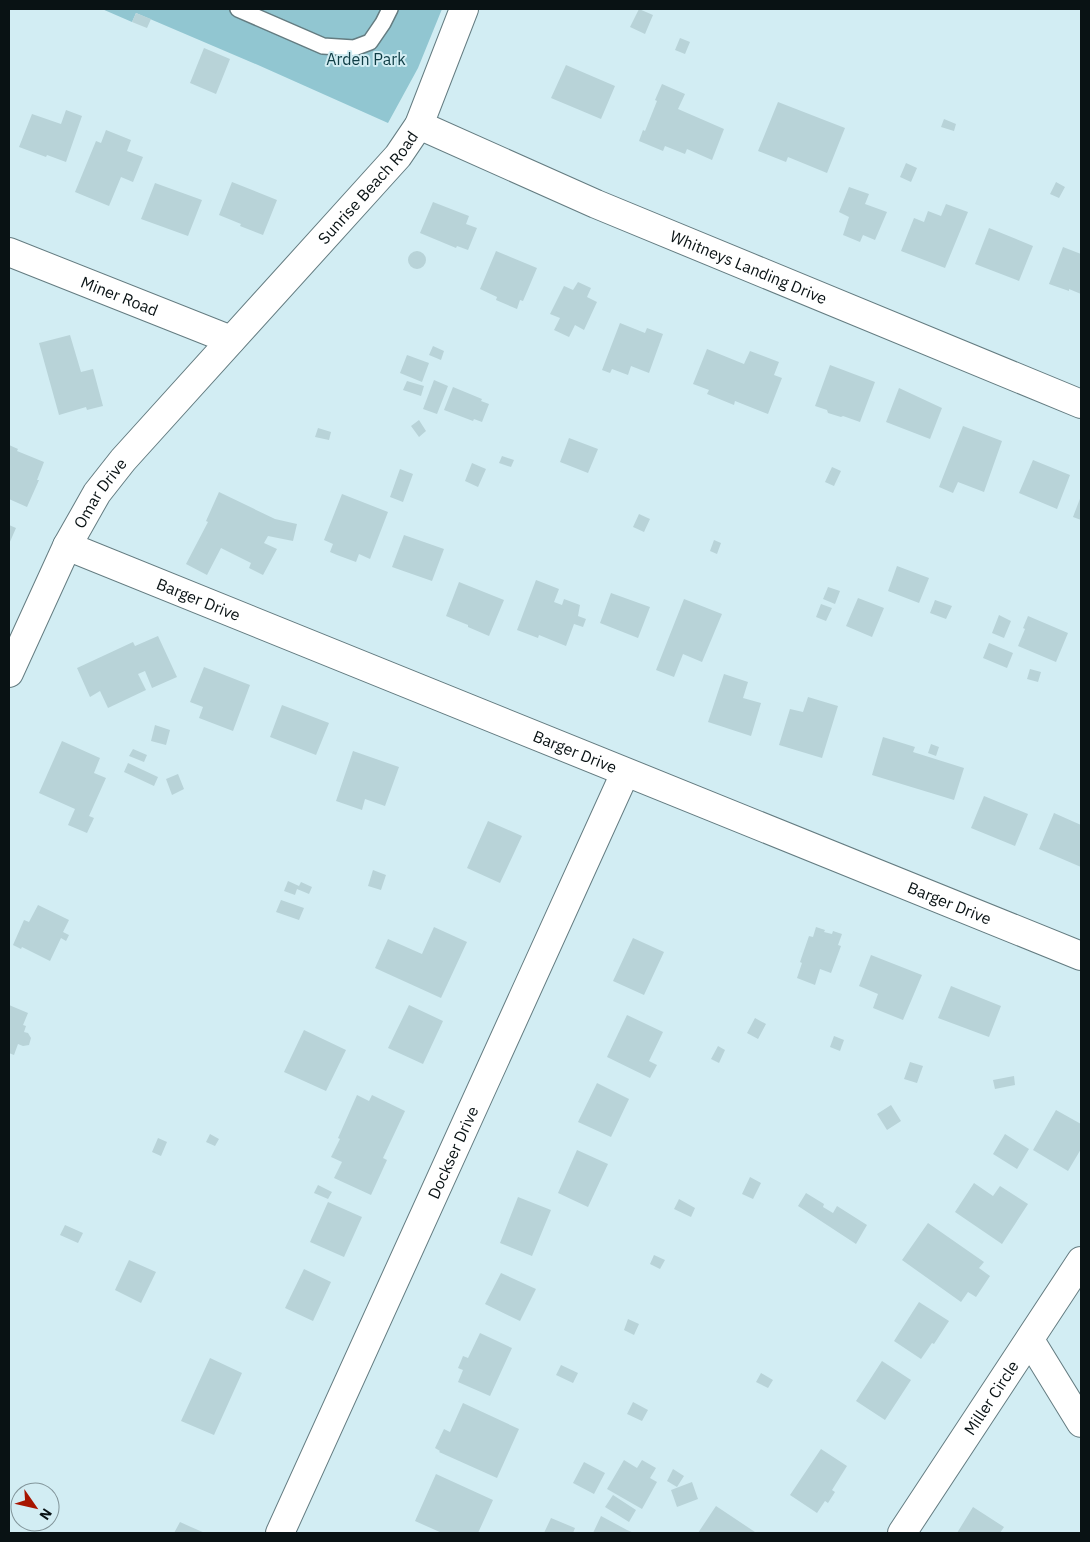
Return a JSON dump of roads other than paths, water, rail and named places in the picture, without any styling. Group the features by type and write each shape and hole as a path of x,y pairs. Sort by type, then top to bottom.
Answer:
{"street":[{"name":"Sunrise Beach Road","path":"231,340 398,156 419,125 464,9"},
{"name":"Whitneys Landing Drive","path":"419,125 596,204 1081,404"},
{"name":"Miner Road","path":"9,252 231,340"},
{"name":"Omar Drive","path":"9,673 67,546 97,493 123,460 231,340"},
{"name":"Barger Drive","path":"67,546 1081,956"},
{"name":"Dockser Drive","path":"280,1533 625,773"},
{"name":"Miller Circle","path":"902,1533 1081,1261"},
{"path":"1030,1340 1081,1423"}],"lane":[{"path":"238,9 323,46 354,48 370,42 390,9"}],"park label":[{"name":"Arden Park","path":"366,59"}]}
